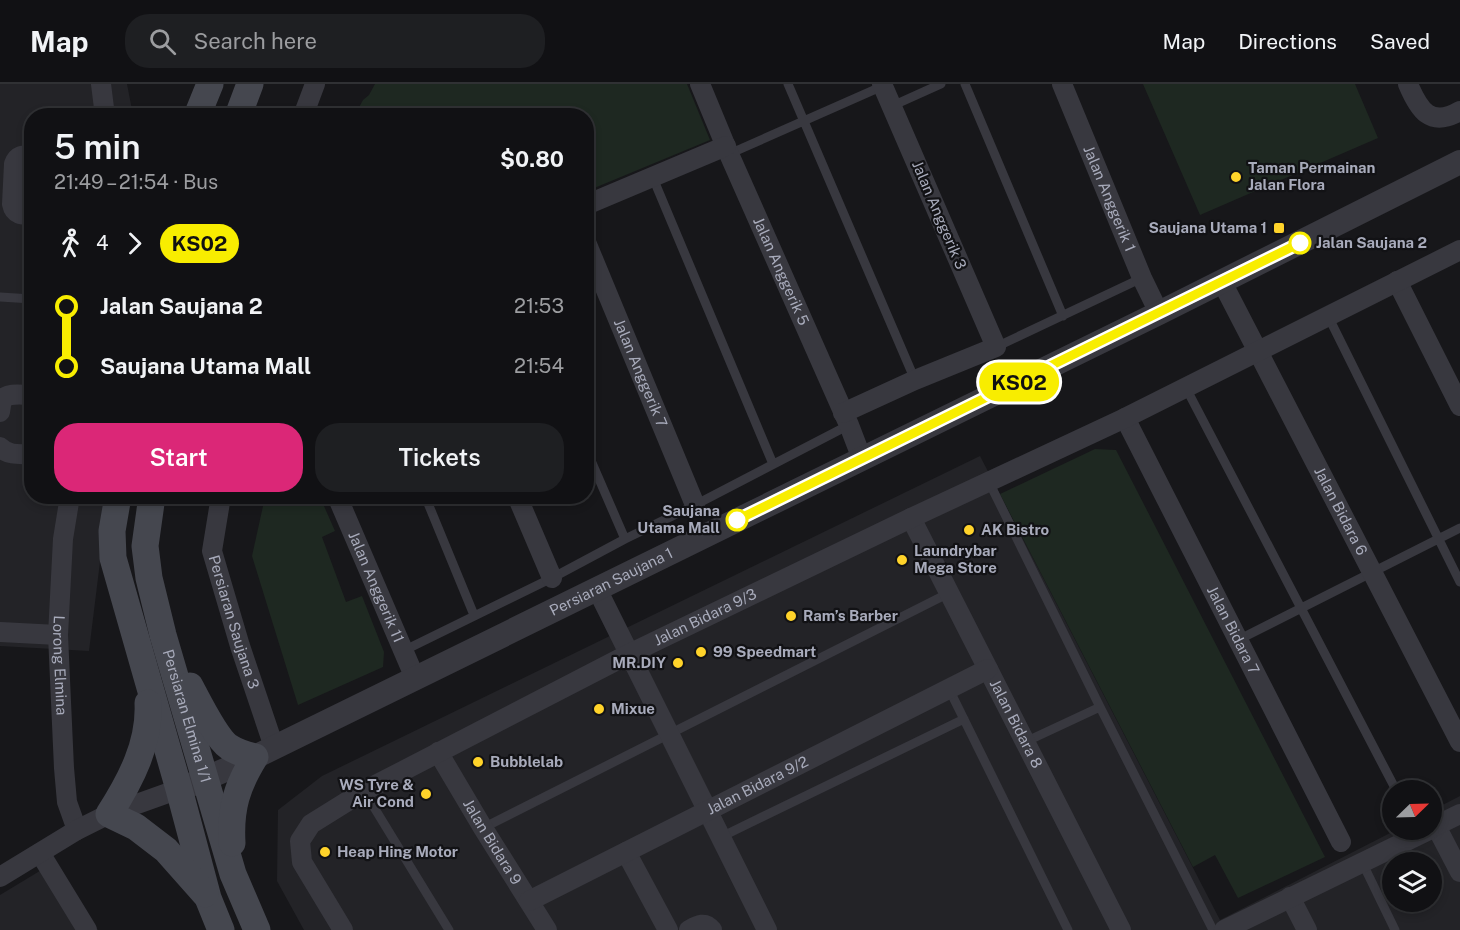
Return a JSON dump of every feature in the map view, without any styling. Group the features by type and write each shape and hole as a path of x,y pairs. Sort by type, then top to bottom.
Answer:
{"main road":[{"path":"200,108 210,84"},
{"path":"241,108 250,84"},
{"name":"Persiaran Elmina 1/1","path":"116,504 112,531 113,558 208,898 221,930"},
{"name":"Persiaran Elmina 1/1","path":"151,504 145,546 148,578 234,874 257,930"},
{"path":"163,635 206,716 226,746 244,754 265,752"},
{"path":"148,680 149,716 146,738 125,789 109,814 136,827 166,850 208,898"},
{"path":"234,874 231,823 236,797 246,772 265,752"}],"street":[{"path":"101,84 104,108"},
{"path":"306,108 315,84"},
{"name":"Jalan Anggerik 5","path":"700,84 862,459"},
{"name":"Jalan Anggerik 1","path":"1062,84 1142,278 1159,313"},
{"path":"1408,84 1421,108 1430,117 1443,118 1460,111"},
{"name":"Jalan Anggerik 3","path":"883,85 996,347"},
{"path":"594,202 728,150"},
{"path":"24,156 16,159 14,165 12,204 16,213 24,214"},
{"name":"Persiaran Saujana 1","path":"179,789 265,752 1222,282 1460,162"},
{"name":"Jalan Bidara 9/3","path":"343,930 302,862 300,841 311,824 364,791 629,654 1125,418 1460,250"},
{"name":"Jalan Anggerik 7","path":"594,261 695,505"},
{"path":"1397,281 1460,406"},
{"name":"Jalan Bidara 6","path":"1222,282 1460,742"},
{"path":"846,419 915,380 996,347"},
{"path":"0,412 2,399 6,396 24,395"},
{"name":"Jalan Bidara 7","path":"1125,418 1341,842"},
{"path":"0,447 9,453 24,454"},
{"name":"Lorong Elmina","path":"69,504 63,539 58,636 67,802 77,830"},
{"name":"Persiaran Saujana 3","path":"220,504 212,552 240,646 265,752"},
{"name":"Jalan Anggerik 11","path":"340,504 415,678"},
{"path":"521,504 552,578"},
{"name":"Jalan Bidara 8","path":"911,518 1121,930"},
{"path":"597,589 767,930"},
{"path":"0,632 58,636"},
{"name":"Jalan Bidara 9/2","path":"529,901 988,669"},
{"name":"Jalan Bidara 9","path":"438,752 547,930"},
{"name":"Persiaran Elmina 1/1","path":"0,877 77,830 109,814 179,789"},
{"path":"1442,823 1460,814"},
{"path":"1224,930 1407,840"},
{"path":"1439,840 1460,873"},
{"path":"626,852 668,930"},
{"path":"40,854 87,930"},
{"path":"1290,897 1307,930"},
{"path":"689,930 703,924 712,930"}],"lane":[{"path":"788,84 915,380"},
{"path":"892,106 941,84"},
{"path":"965,84 1063,316"},
{"path":"728,150 804,121 883,85"},
{"path":"653,177 773,464"},
{"path":"996,347 1142,278"},
{"path":"0,297 24,298"},
{"path":"1328,316 1460,582"},
{"path":"1186,388 1391,780"},
{"path":"403,651 695,505 773,464 846,419"},
{"path":"594,467 625,539"},
{"path":"988,482 1213,930"},
{"path":"428,504 474,615"},
{"path":"1238,640 1460,528"},
{"path":"483,828 949,593"},
{"path":"949,689 1068,930"},
{"path":"1025,742 1100,707"},
{"path":"721,837 964,719"},
{"path":"364,791 449,930"},
{"path":"1362,862 1395,930"}],"shaded area":[{"path":"0,84 127,84 132,108 24,108 24,504 107,504 89,651 0,646"},
{"path":"375,84 687,84 710,140 594,188 594,108 359,108"},
{"name":"Taman Permainan Jalan Flora","path":"1143,84 1355,84 1378,138 1200,215"},
{"path":"1095,449 1116,450 1325,857 1238,898 1215,855 1193,867 1000,494"},
{"path":"980,456 1220,920 1382,837 1382,840 1442,840 1442,805 1460,796 1460,930 304,930 277,881 278,810 322,776"},
{"path":"263,504 323,504 335,531 322,537 346,602 362,596 384,652 383,667 298,705 252,556"},
{"path":"53,863 98,930 0,930 0,895"}],"bus line":[{"name":"KS02","path":"737,520 1300,243"}],"place":[{"name":"Taman Permainan Jalan Flora","path":"1236,177"},
{"name":"Saujana Utama 1","path":"1279,228"},
{"name":"Jalan Saujana 2","path":"1300,243"},
{"name":"Saujana Utama Mall","path":"737,520"},
{"name":"AK Bistro","path":"969,530"},
{"name":"Laundrybar Mega Store","path":"902,560"},
{"name":"Ram’s Barber","path":"791,616"},
{"name":"99 Speedmart","path":"701,652"},
{"name":"MR.DIY","path":"678,663"},
{"name":"Mixue","path":"599,709"},
{"name":"Bubblelab","path":"478,762"},
{"name":"WS Tyre & Air Cond","path":"426,794"},
{"name":"Heap Hing Motor","path":"325,852"}]}
